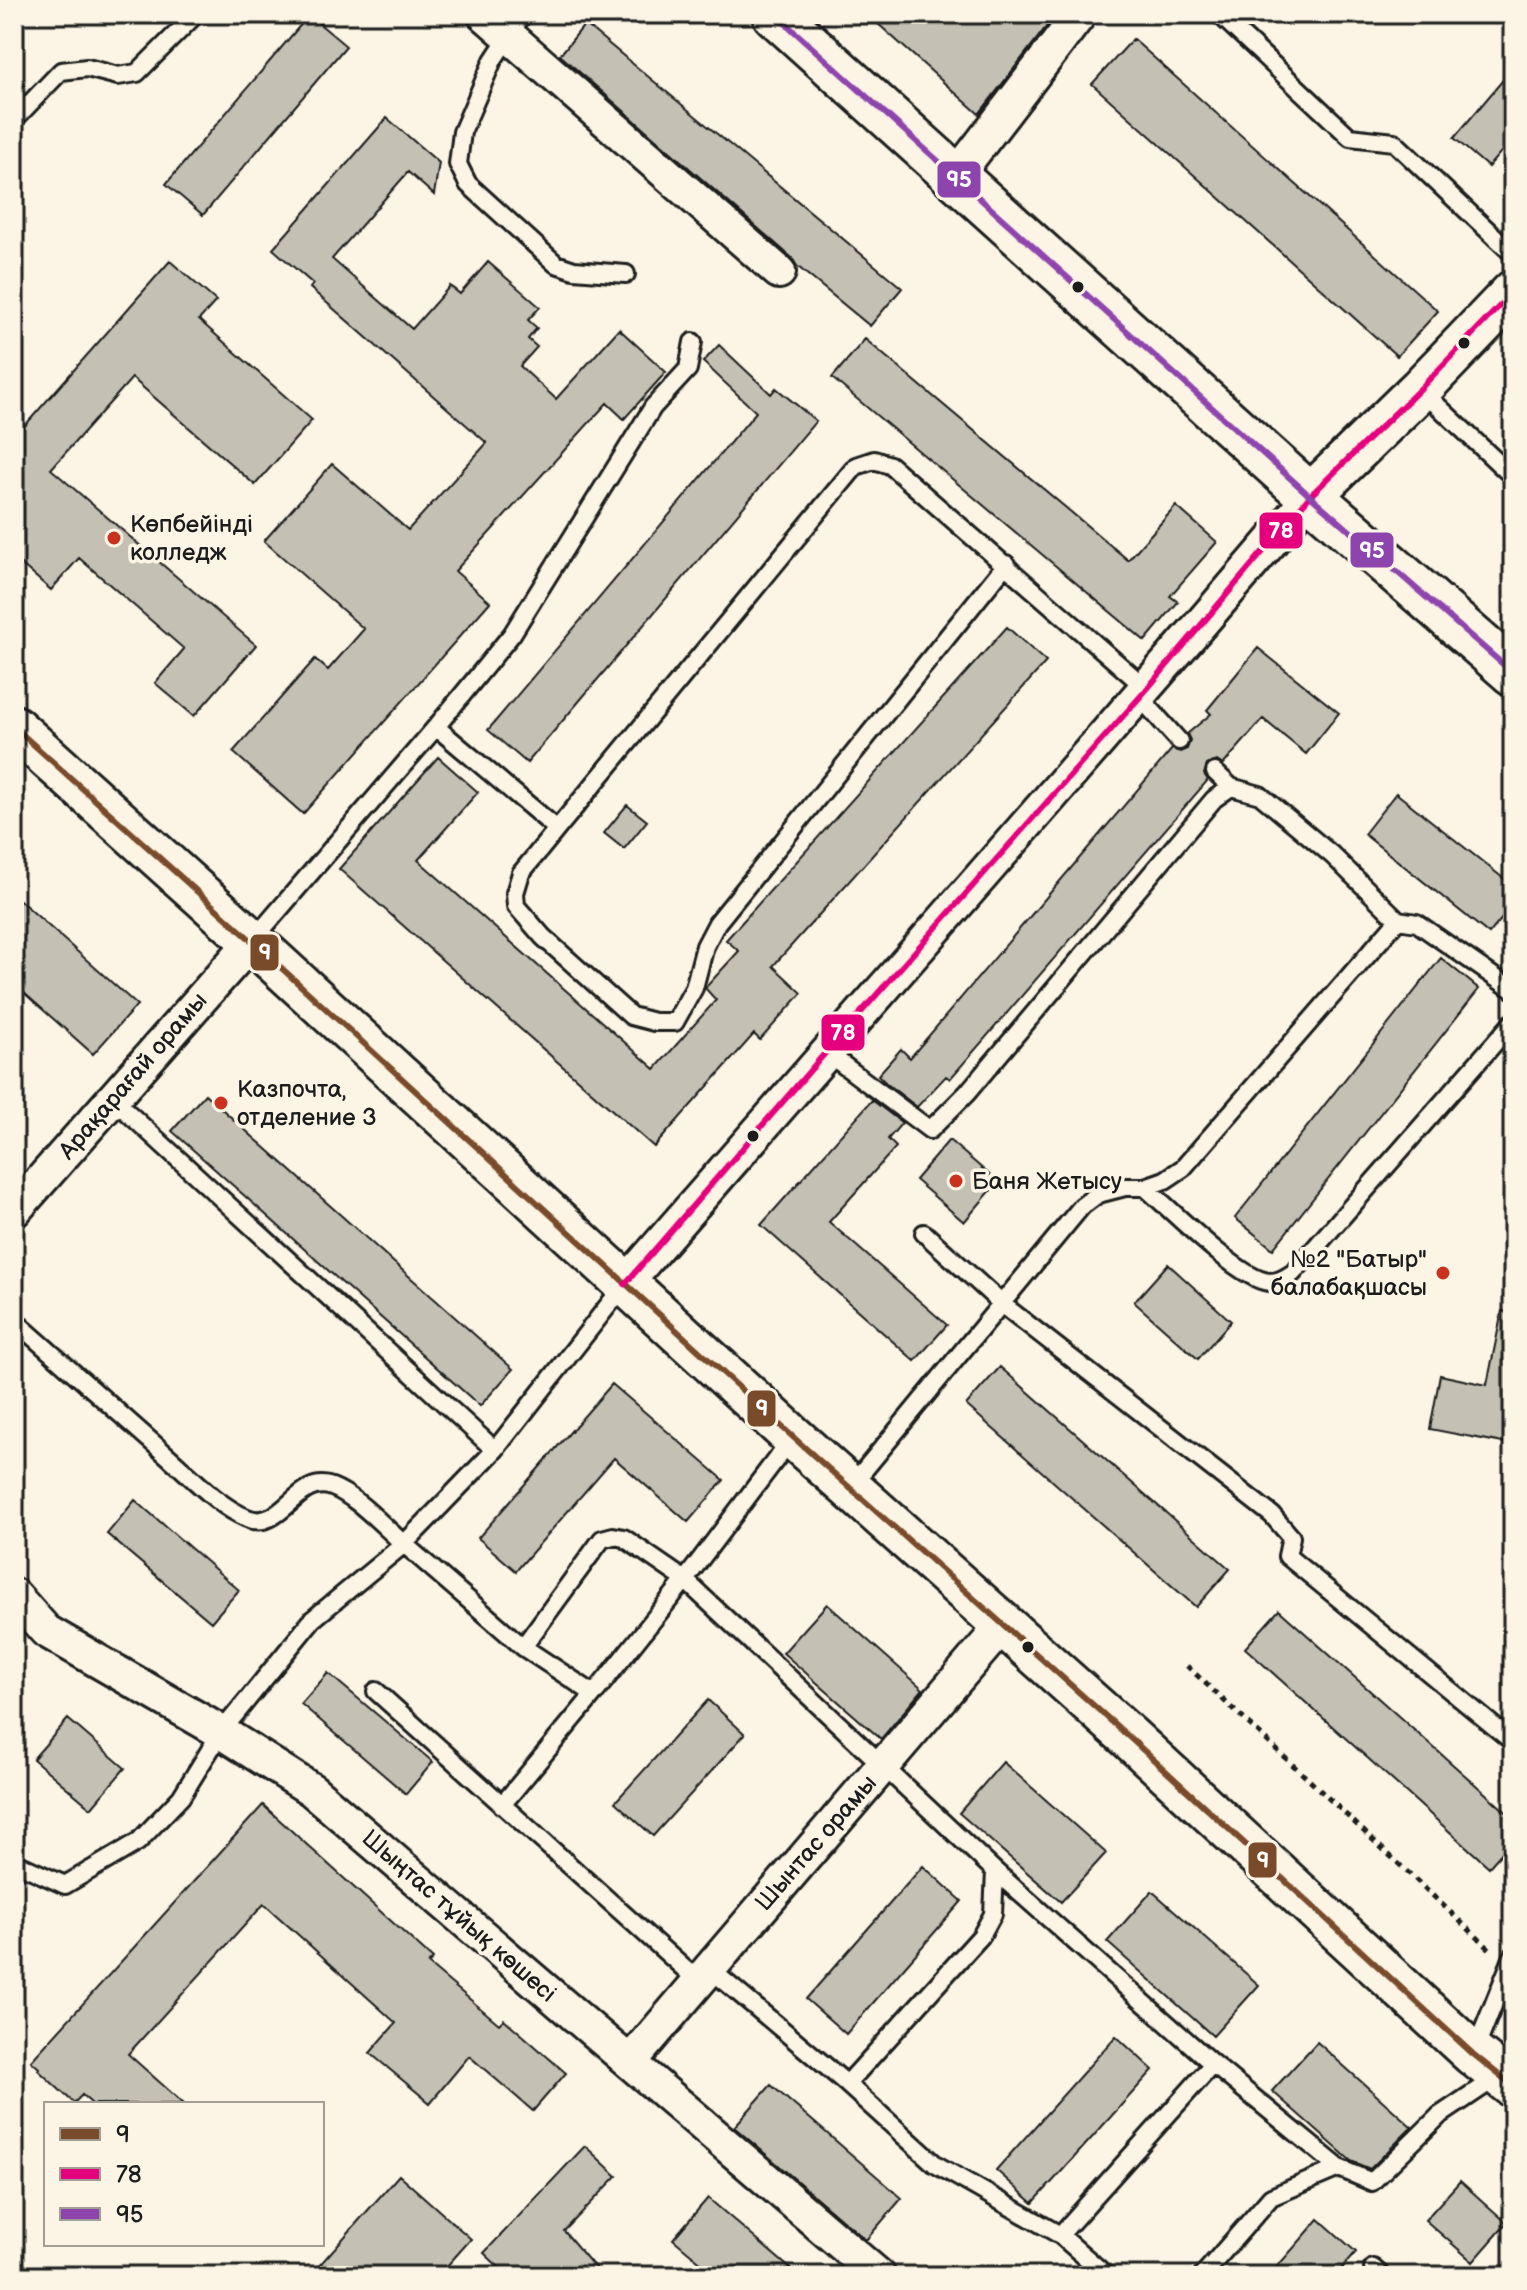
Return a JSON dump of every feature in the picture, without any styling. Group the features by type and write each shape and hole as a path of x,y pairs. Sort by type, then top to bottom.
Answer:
{"main road":[{"path":"775,14 1310,496 1513,673"}],"street":[{"path":"484,14 517,25 779,272"},
{"path":"956,176 1080,14"},
{"path":"625,1284 1143,693 1310,496 1420,389 1513,292"},
{"path":"14,727 1495,2072"},
{"name":"Арақарағай орамы","path":"14,1211 252,941"},
{"name":"Шыңтас тұйық көшесі","path":"14,1595 46,1631 221,1732 312,1790 879,2276"},
{"name":"Шынтас орамы","path":"630,2062 1003,1625"}],"lane":[{"path":"14,120 61,71 87,68 118,76 137,73 196,14"},
{"path":"1219,14 1350,137 1394,142 1513,254"},
{"path":"517,25 493,60 462,132 458,164 468,184 556,264 574,270 626,274"},
{"path":"252,941 512,634 653,407 688,369 693,342"},
{"path":"1420,389 1513,477"},
{"path":"1006,564 717,923 705,946 694,988 675,1022 654,1022 631,1016 543,937 516,906 515,893 521,873 856,466 874,460 890,465 1006,564 1143,693 1179,741"},
{"path":"436,727 557,829"},
{"path":"1215,772 1231,787 1260,795 1332,855 1398,920 1417,923 1513,990"},
{"path":"826,1052 930,1130 967,1093 1214,799 1231,787"},
{"path":"851,1486 1082,1206 1098,1194 1125,1187 1145,1187 1165,1180 1183,1168 1398,920"},
{"path":"1145,1187 1246,1274 1267,1283 1281,1281 1293,1273 1513,1022"},
{"path":"113,1099 495,1450"},
{"path":"924,1233 1002,1304 1272,1515 1291,1537 1287,1556 1513,1742"},
{"path":"14,1862 65,1885 138,1842 181,1797 221,1732 313,1619 404,1544 495,1450 625,1284"},
{"path":"14,1320 203,1486 247,1519 262,1522 313,1486 329,1486 345,1493 523,1647 594,1694"},
{"path":"502,1805 685,1580 793,1437"},
{"path":"523,1647 602,1539 613,1536 624,1538 685,1580 995,1871 1213,2064 1339,2168 1372,2182 1439,2116 1495,2072 1511,1962"},
{"path":"376,1691 502,1805 704,1975 847,2084 935,2164 1060,2235 1107,2276"},
{"path":"847,2084 981,1936 993,1914 995,1871"},
{"path":"1060,2235 1213,2064"},
{"path":"1202,2276 1271,2197 1339,2168"}],"path":[{"path":"1187,1666 1511,1962"}],"building":[{"path":"867,14 1056,14 979,114"},
{"path":"309,15 346,46 203,215 166,184"},
{"path":"585,24 902,288 870,326 797,266 792,258 560,55"},
{"path":"1133,39 1438,311 1397,356 1092,84"},
{"path":"1513,68 1513,138 1488,167 1454,138"},
{"path":"387,118 439,163 434,195 408,172 332,259 412,329 450,286 460,294 488,262 540,307 528,320 537,328 528,339 537,347 520,366 556,399 619,329 666,372 624,419 607,403 455,571 490,602 303,814 233,752 315,659 328,670 364,629 264,541 332,464 408,530 487,443 310,288 313,284 273,249"},
{"path":"170,261 216,301 199,320 312,420 255,485 132,378 51,469 256,645 194,716 155,683 184,649 79,558 51,590 14,558 14,438"},
{"path":"865,339 1128,560 1176,506 1217,542 1170,596 1178,602 1145,641 832,378"},
{"path":"719,345 771,394 776,388 816,421 527,763 488,730 756,412 703,362"},
{"path":"1007,627 1046,662 773,966 802,993 760,1040 754,1034 654,1147 339,869 438,757 478,792 418,860 655,1069 716,1000 705,988 739,951 726,940"},
{"path":"1258,648 1339,713 1306,754 1263,719 1223,765 1217,761 1207,765 1204,774 1208,780 950,1079 946,1076 917,1107 887,1084 878,1075 901,1049 910,1058 1172,749 1180,752 1187,749 1190,740 1187,734 1211,714 1207,710"},
{"path":"1396,793 1513,886 1513,905 1489,934 1364,834"},
{"path":"627,805 647,821 624,849 604,833"},
{"path":"14,895 137,1005 93,1054 14,984"},
{"path":"1441,958 1479,989 1273,1249 1235,1218"},
{"path":"205,1094 513,1369 480,1406 172,1131"},
{"path":"872,1100 902,1123 888,1139 896,1147 829,1222 947,1325 915,1361 761,1225"},
{"name":"Баня Жетысу","path":"949,1140 998,1182 964,1222 915,1180"},
{"path":"1168,1264 1231,1321 1198,1359 1134,1302"},
{"path":"1502,1311 1513,1312 1513,1445 1430,1429 1440,1375 1487,1385"},
{"path":"1000,1367 1230,1569 1196,1607 966,1405"},
{"path":"612,1384 724,1480 688,1522 614,1458 516,1571 478,1538"},
{"path":"135,1500 239,1590 211,1622 107,1534"},
{"path":"827,1604 923,1689 881,1739 783,1653"},
{"path":"1279,1610 1513,1818 1513,1840 1489,1867 1245,1648"},
{"path":"328,1673 433,1762 406,1794 301,1704"},
{"path":"708,1700 745,1734 653,1836 615,1802"},
{"path":"68,1719 125,1768 91,1808 33,1759"},
{"path":"1003,1762 1106,1853 1061,1902 959,1813"},
{"path":"263,1805 433,1959 428,1964 499,2024 504,2019 566,2073 533,2111 469,2056 430,2103 370,2053 396,2023 264,1904 128,2054 182,2102 90,2102 82,2095 73,2102 31,2061"},
{"path":"923,1866 962,1901 846,2034 806,1999"},
{"path":"1152,1891 1259,1985 1213,2036 1107,1942"},
{"path":"1116,2036 1153,2070 1033,2203 996,2170"},
{"path":"1317,2042 1412,2127 1370,2169 1351,2161 1272,2091"},
{"path":"771,2085 902,2198 866,2240 734,2127"},
{"path":"585,2146 617,2176 564,2231 602,2276 508,2276 484,2253"},
{"path":"399,2175 471,2239 438,2276 310,2276"},
{"path":"1460,2181 1507,2223 1473,2262 1425,2220"},
{"path":"708,2198 799,2276 717,2276 673,2239"},
{"path":"1319,2219 1356,2252 1335,2276 1269,2276"}],"transit line":[{"name":"95","path":"775,14 1310,496 1513,673"},
{"name":"78","path":"625,1284 1147,689 1310,496 1420,389 1513,292"},
{"name":"9","path":"14,727 793,1437 1129,1737 1473,2054 1513,2086"}],"place":[{"name":"Көпбейінді колледж","path":"114,538"},
{"name":"Казпочта, отделение 3","path":"221,1103"},
{"name":"Баня Жетысу","path":"956,1181"},
{"name":"№2 \"Батыр\" балабақшасы","path":"1443,1273"}]}
